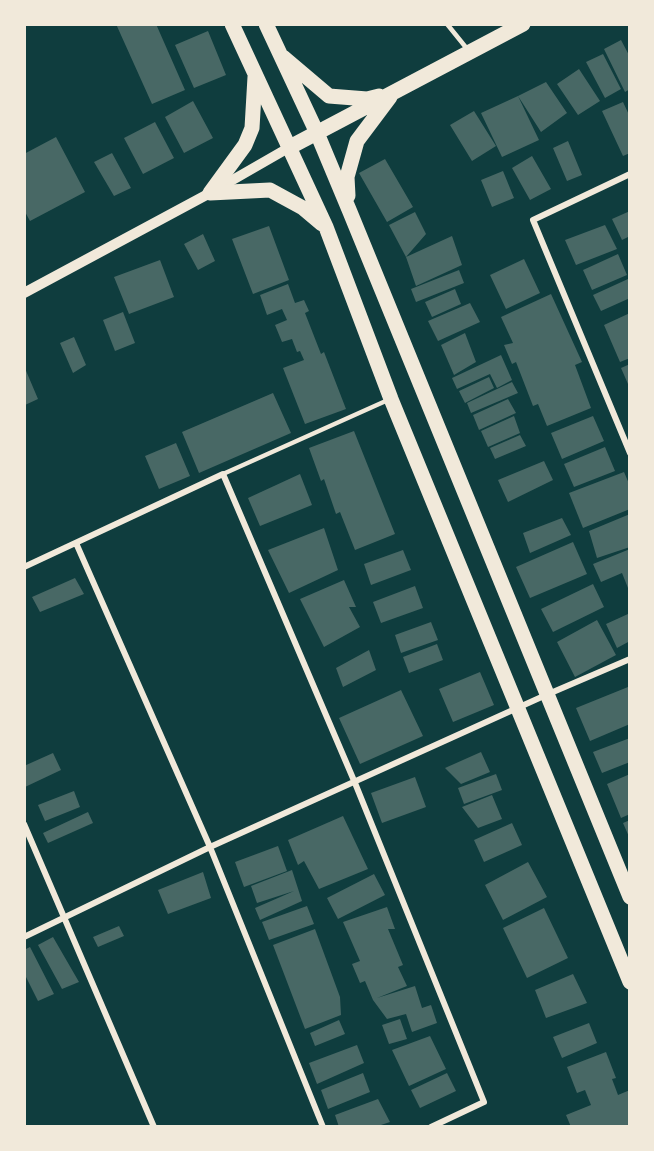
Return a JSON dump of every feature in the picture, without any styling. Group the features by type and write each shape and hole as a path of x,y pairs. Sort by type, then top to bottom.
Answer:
{"main road":[{"path":"232,24 326,227 390,399 630,982"},
{"path":"266,24 317,133 350,212 630,897"},
{"path":"290,147 523,24"},
{"path":"280,54 329,96 367,99 394,92"},
{"path":"210,194 244,145 252,128 255,74"},
{"path":"350,212 347,177 357,141 394,92"},
{"path":"210,194 270,190 303,208 326,227"}],"street":[{"path":"24,293 210,194 290,147"},
{"path":"630,174 533,220 630,453"},
{"path":"24,567 223,474 355,783 484,1102 431,1127"},
{"path":"76,543 210,847 323,1127"},
{"path":"24,937 210,847 630,659"},
{"path":"24,824 154,1127"}],"lane":[{"path":"447,24 470,52"},
{"path":"223,474 390,399"}],"building":[{"path":"116,24 156,24 185,90 152,104"},
{"path":"208,31 226,75 194,88 175,45"},
{"path":"621,40 630,57 630,89 625,92 604,49"},
{"path":"603,54 621,89 605,98 586,62"},
{"path":"579,69 600,101 578,115 557,84"},
{"path":"546,82 567,113 541,132 518,96"},
{"path":"518,96 539,140 502,157 481,113"},
{"path":"193,101 213,138 184,153 165,117"},
{"path":"623,102 630,117 630,153 623,156 602,111"},
{"path":"474,111 496,146 472,161 450,125"},
{"path":"155,122 174,158 143,174 124,138"},
{"path":"56,137 85,192 30,221 24,210 24,154"},
{"path":"568,141 582,175 567,181 553,148"},
{"path":"112,153 131,188 114,196 94,162"},
{"path":"532,156 551,189 530,200 512,168"},
{"path":"385,159 413,207 387,222 359,173"},
{"path":"503,171 514,198 492,207 481,180"},
{"path":"630,211 630,236 622,240 612,219"},
{"path":"415,212 426,234 406,257 389,225"},
{"path":"605,225 617,249 576,265 565,240"},
{"path":"269,226 289,280 253,294 232,239"},
{"path":"203,234 215,261 198,270 184,244"},
{"path":"452,236 462,265 416,286 406,257"},
{"path":"618,254 627,275 592,290 583,270"},
{"path":"524,259 540,293 506,309 490,275"},
{"path":"160,260 174,297 129,314 114,277"},
{"path":"459,270 464,283 416,302 411,289"},
{"path":"628,279 630,298 601,311 593,295"},
{"path":"288,284 295,303 304,300 309,311 305,313 321,354 324,352 346,409 305,424 283,368 304,360 300,351 297,352 292,339 282,342 275,325 287,320 282,309 267,315 260,295"},
{"path":"455,289 461,304 432,317 425,302"},
{"path":"551,294 582,362 575,365 591,408 547,426 538,404 533,406 516,362 512,364 504,345 513,343 501,317"},
{"path":"470,303 480,322 438,341 428,321"},
{"path":"123,312 135,343 115,351 103,320"},
{"path":"630,313 630,358 620,362 604,325"},
{"path":"465,333 476,362 454,375 441,345"},
{"path":"74,337 86,365 73,373 60,343"},
{"path":"501,355 512,380 497,388 490,374 457,389 452,378"},
{"path":"630,364 630,383 628,384 621,368"},
{"path":"24,366 38,399 25,405 24,401"},
{"path":"489,377 494,388 465,403 459,391"},
{"path":"512,382 518,393 471,413 467,403"},
{"path":"273,393 291,433 199,473 182,432"},
{"path":"508,399 516,413 479,430 473,415"},
{"path":"514,416 520,433 488,447 481,431"},
{"path":"593,416 604,441 562,459 551,433"},
{"path":"354,431 395,534 355,550 340,512 336,514 324,479 321,481 309,448"},
{"path":"520,435 526,446 495,459 490,448"},
{"path":"176,443 190,476 159,489 145,456"},
{"path":"605,447 615,471 574,487 564,464"},
{"path":"544,461 553,480 508,502 498,480"},
{"path":"624,472 630,486 630,509 583,528 569,493"},
{"path":"300,474 312,505 260,526 248,498"},
{"path":"630,514 630,547 597,558 589,531"},
{"path":"562,518 571,535 530,553 523,533"},
{"path":"324,528 338,570 289,593 268,550"},
{"path":"573,542 587,574 530,598 516,567"},
{"path":"630,549 630,593 622,573 601,582 593,564"},
{"path":"403,550 411,570 371,585 364,564"},
{"path":"75,578 84,594 40,612 32,597"},
{"path":"344,580 356,607 349,607 360,627 324,647 300,599"},
{"path":"593,584 604,607 553,632 541,609"},
{"path":"415,586 423,608 381,623 373,602"},
{"path":"628,614 630,641 617,648 606,624"},
{"path":"597,620 616,655 575,677 557,642"},
{"path":"431,622 438,640 401,653 395,635"},
{"path":"437,644 443,660 409,673 403,657"},
{"path":"369,650 376,670 343,687 336,668"},
{"path":"480,672 494,705 453,722 439,689"},
{"path":"628,687 630,724 590,741 576,708"},
{"path":"401,690 423,736 360,764 339,718"},
{"path":"630,738 630,762 602,773 593,752"},
{"path":"481,752 490,772 461,784 445,768"},
{"path":"53,753 61,770 25,787 24,766"},
{"path":"496,774 502,790 464,804 458,788"},
{"path":"630,774 630,814 621,818 607,784"},
{"path":"415,777 426,807 382,823 371,793"},
{"path":"74,791 80,807 45,821 38,805"},
{"path":"492,795 502,819 478,828 462,807"},
{"path":"88,812 93,823 48,843 43,833"},
{"path":"343,816 368,869 319,889 304,861 298,865 288,840"},
{"path":"630,820 630,839 623,823"},
{"path":"512,823 522,845 484,862 474,840"},
{"path":"278,846 287,871 244,887 235,862"},
{"path":"528,862 547,897 503,920 485,885"},
{"path":"292,870 302,901 260,920 255,908 294,891 257,903 251,886"},
{"path":"203,872 211,898 168,914 158,890"},
{"path":"374,874 385,895 338,919 327,898"},
{"path":"307,906 314,924 269,940 262,922"},
{"path":"387,907 395,929 388,929 403,965 398,967 407,986 377,998 415,986 422,1008 431,1005 437,1023 412,1032 406,1014 387,1019 373,1000 365,981 360,983 352,964 360,961 343,922"},
{"path":"544,908 568,958 527,978 503,928"},
{"path":"119,926 124,936 98,947 93,937"},
{"path":"315,929 340,997 341,1015 305,1029 273,945"},
{"path":"53,937 79,982 62,989 38,945"},
{"path":"30,947 54,994 38,1001 24,973 24,950"},
{"path":"573,974 587,1003 546,1018 535,990"},
{"path":"400,1019 407,1039 389,1044 382,1025"},
{"path":"339,1020 345,1034 315,1046 310,1033"},
{"path":"589,1023 597,1043 562,1058 553,1037"},
{"path":"430,1036 446,1069 409,1086 392,1050"},
{"path":"357,1045 364,1063 317,1084 309,1063"},
{"path":"606,1052 616,1078 612,1079 618,1095 630,1090 630,1127 571,1127 566,1115 591,1105 585,1090 577,1093 567,1067"},
{"path":"363,1073 370,1092 328,1109 321,1090"},
{"path":"447,1073 456,1091 420,1108 411,1090"},
{"path":"378,1099 390,1122 375,1127 339,1127 335,1115"}]}
